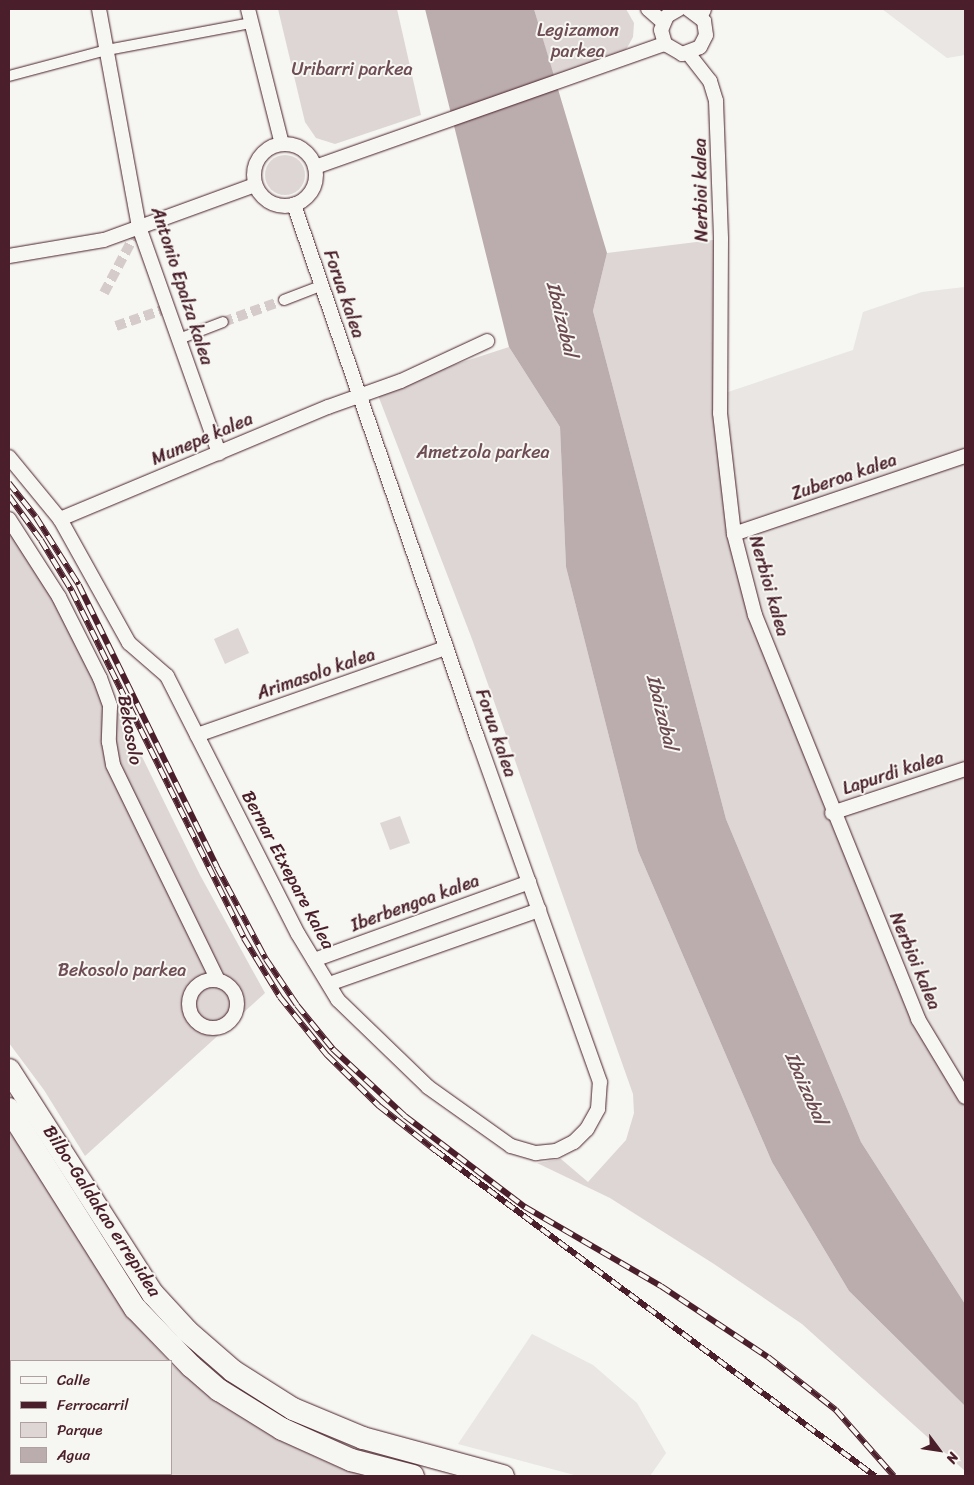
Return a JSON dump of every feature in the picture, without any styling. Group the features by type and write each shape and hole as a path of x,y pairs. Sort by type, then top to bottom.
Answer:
{"highway":[{"name":"Bilbo-Galdakao errepidea","path":"9,1070 153,1294 187,1331 232,1371 294,1409 355,1435 503,1476"},
{"name":"Bilbo-Galdakao errepidea","path":"9,1109 130,1300 171,1348 219,1390 282,1429 351,1460 413,1476"}],"street":[{"name":"Antonio Epalza kalea","path":"99,9 139,226 219,453"},
{"path":"248,9 282,144"},
{"path":"648,9 663,22 665,44 675,52 688,53 700,47 706,35 697,11"},
{"path":"663,22 679,9"},
{"path":"9,76 107,50 251,23"},
{"path":"315,167 609,66 665,44"},
{"name":"Nerbioi kalea","path":"688,53 710,81 716,100 721,239 719,395 725,474 734,534 755,615 832,813 918,1019 960,1082 965,1097"},
{"path":"282,144 303,149 315,167 314,186 302,201 294,205 275,205 259,193 255,185 253,174 262,153 282,144"},
{"path":"9,256 104,240 255,185"},
{"name":"Forua kalea","path":"294,205 446,648 600,1082"},
{"path":"284,300 321,286"},
{"path":"179,339 224,322"},
{"path":"359,395 401,381 488,341"},
{"name":"Munepe kalea","path":"60,519 359,395"},
{"name":"Zuberoa kalea","path":"734,534 965,456"},
{"name":"Bernar Etxepare kalea","path":"9,457 60,519 128,643 167,676 314,960 338,1000 428,1087 512,1146 536,1153 556,1151 574,1142 587,1129 598,1109 600,1082"},
{"name":"Bekosolo","path":"9,519 59,597 100,678 110,706 109,742 113,765 218,980"},
{"name":"Arimasolo kalea","path":"197,735 446,648"},
{"name":"Lapurdi kalea","path":"832,813 965,769"},
{"name":"Iberbengoa kalea","path":"314,960 529,882"},
{"path":"329,984 539,910"}],"shaded area":[{"path":"882,9 965,9 965,55 947,58"},
{"path":"965,287 965,1097 955,1084 832,813 755,615 734,534 719,395 853,350 863,312 922,292"},
{"path":"532,1334 593,1365 637,1403 666,1453 650,1476 578,1476 458,1444"}],"green space":[{"name":"Uribarri parkea","path":"278,9 397,9 421,115 335,144 316,138 305,122"},
{"name":"Legizamon parkea","path":"534,9 626,9 634,23 633,37 627,48 609,66 555,81"},
{"path":"285,155 299,161 305,175 299,189 285,195 271,189 265,175 271,161"},
{"path":"721,239 719,395 734,534 832,813 955,1084 965,1097 965,1304 861,1142 726,819 593,311 607,253"},
{"name":"Ametzola parkea","path":"509,347 560,427 566,567 638,851 772,1162 849,1291 965,1406 965,1471 802,1324 714,1264 610,1198 537,1163 561,1159 588,1182 626,1140 634,1113 633,1094 472,639 376,390"},
{"name":"Bekosolo parkea","path":"9,512 74,618 200,875 265,993 85,1156 44,1090 9,1043"},
{"path":"238,628 249,653 225,664 214,639"},
{"path":"400,816 410,843 390,850 380,823"},
{"path":"9,1130 126,1315 168,1360 10,1360 10,1386"},
{"path":"172,1365 212,1399 277,1439 347,1471 368,1476 76,1476 172,1475"}],"water":[{"name":"Ibaizabal","path":"425,9 534,9 607,253 593,311 726,819 861,1142 965,1304 965,1406 849,1291 772,1162 638,851 566,567 560,427 509,347"}],"tunnel":[{"path":"104,293 139,227"},
{"path":"223,322 284,300"},
{"path":"116,326 168,308"}],"railway":[{"path":"9,483 36,517 79,585 217,867 266,959 297,1005 333,1049 405,1116 525,1207 661,1286 768,1357 836,1410 894,1476"},
{"path":"9,496 41,540 72,591 244,938 280,997 327,1055 379,1106 435,1150 875,1476"}]}
